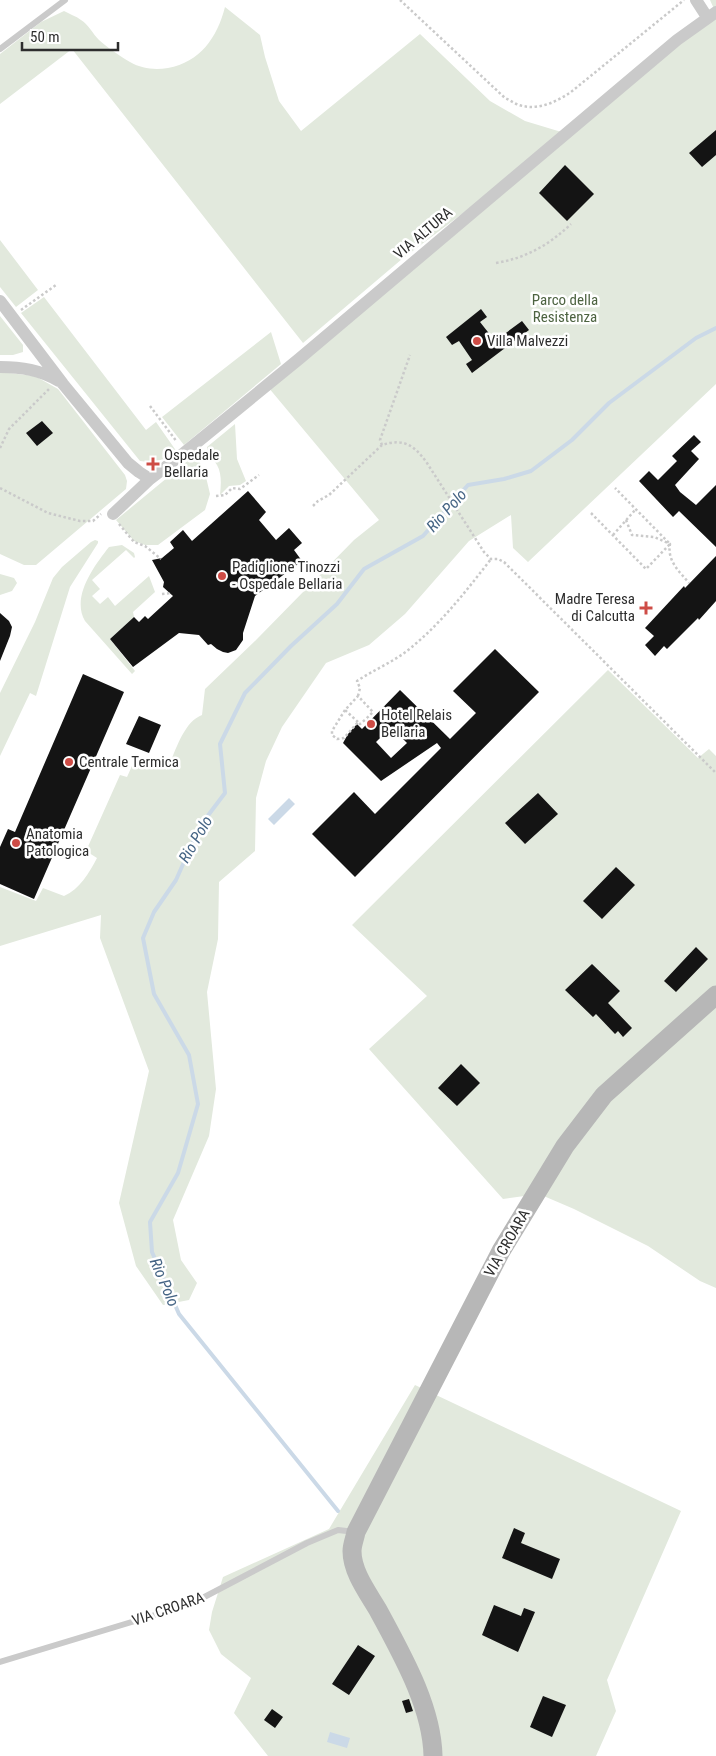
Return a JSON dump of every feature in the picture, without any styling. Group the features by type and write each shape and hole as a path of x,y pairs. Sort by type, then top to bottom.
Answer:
{"street":[{"path":"696,0 712,15"},
{"name":"VIA ALTURA","path":"114,517 150,479 191,448 299,359 677,40 712,15"},
{"path":"0,301 34,345 58,385"},
{"path":"5,367 24,362 32,355 34,345"},
{"path":"5,367 31,369 46,374 128,463 150,479"},
{"name":"VIA CROARA","path":"433,1756 424,1706 400,1651 357,1573 352,1551 356,1532 492,1268 565,1146 604,1095 716,996"}],"lane":[{"path":"0,49 65,0"},
{"name":"VIA CROARA","path":"0,1662 191,1604 307,1543 338,1530 356,1532"}],"path":[{"path":"400,0 505,98 519,106 537,107 556,102 571,92 684,0"},
{"path":"496,262 511,260 536,251 572,224"},
{"path":"21,310 56,285"},
{"path":"382,445 380,440 410,355"},
{"path":"0,448 9,429 30,406 58,385"},
{"path":"150,406 180,446"},
{"path":"313,506 329,495 382,445 401,442 410,445 419,452 475,540 491,560"},
{"path":"216,496 225,495 232,488 240,488 259,475"},
{"path":"0,488 48,513 66,518 93,521"},
{"path":"615,488 670,544"},
{"path":"613,535 636,509"},
{"path":"591,513 646,569 670,544"},
{"path":"114,517 134,542 145,546 161,559"},
{"path":"626,520 632,535 654,537 670,544"},
{"path":"670,544 668,554 673,564 689,583"},
{"path":"358,722 344,738 337,739 334,737 332,731 345,710 358,696 360,688 357,681 413,647 451,609 491,560 498,559 504,562 716,773"},
{"path":"162,594 171,593"},
{"path":"345,710 360,724 368,720 373,712 358,696"}],"green space":[{"name":"Parco della Resistenza","path":"710,0 716,0 716,384 528,562 513,548 511,515 469,541 405,614 369,645 326,663 282,727 266,761 256,798 255,851 219,882 218,939 207,992 216,1089 209,1136 173,1220 181,1260 197,1283 189,1300 163,1305 136,1266 119,1203 149,1071 100,938 101,915 0,946 0,887 36,901 43,888 64,896 75,889 87,875 97,858 86,851 120,775 127,777 136,757 167,770 185,731 195,719 202,715 205,689 354,540 379,520 268,387 559,141 402,259 303,343 72,49 0,104 0,54 41,22 64,11 84,22 99,40 130,62 149,68 168,68 189,60 205,47 217,29 225,7 260,35 279,101 301,131 420,34 490,101 525,121 568,134 714,9"},
{"path":"0,240 38,290 16,307 0,287"},
{"path":"44,297 146,430 156,422 177,452 159,460 150,462 140,461 21,313"},
{"path":"0,316 23,345 23,352 13,355 0,355"},
{"path":"271,332 281,364 184,445 162,417"},
{"path":"0,372 35,376 58,389 125,475 127,481 126,489 36,565 24,565 0,554"},
{"path":"235,424 237,459 246,481 240,485 229,486 220,495 220,472 207,447"},
{"path":"196,454 206,477 210,494 205,510 158,545 145,545 134,541 116,520"},
{"path":"95,540 98,543 70,587 36,696 30,693 0,756 0,693 35,622 53,578 62,567"},
{"path":"122,545 134,553 135,557 126,550 92,580 100,589 92,596 100,604 108,597 115,606 149,576 155,592 133,612 134,617 110,639 135,671 132,674 85,621 81,612 82,592 91,572 109,547"},
{"path":"0,574 14,578 17,583 12,591 0,595"},
{"path":"608,670 698,758 709,749 716,756 716,1288 700,1281 648,1246 574,1209 539,1194 503,1199 369,1049 427,996 352,925"},
{"path":"415,1385 681,1511 607,1680 616,1711 596,1756 268,1756 234,1713 251,1678 221,1654 209,1630 212,1612 223,1577 329,1529"}],"water":[{"path":"289,798 295,804 274,825 268,819"},
{"path":"330,1732 350,1738 347,1748 327,1742"}],"building":[{"path":"716,130 716,155 702,167 689,153"},
{"path":"565,165 594,194 567,221 539,193"},
{"name":"Villa Malvezzi","path":"481,309 487,317 480,322 495,341 522,321 529,330 472,373 466,364 472,360 459,341 452,345 446,337"},
{"path":"42,421 53,433 37,446 26,433"},
{"path":"694,435 701,442 691,451 699,459 675,485 680,492 696,505 716,485 716,547 679,511 673,517 639,481 649,471 658,480 677,461 672,456"},
{"name":"Padiglione Tinozzi - Ospedale Bellaria","path":"248,491 266,512 259,520 276,540 289,528 302,543 294,550 302,561 255,596 243,633 243,640 236,650 228,653 223,652 211,644 208,645 199,635 179,633 133,667 110,639 134,617 139,622 145,616 148,619 173,596 163,587 164,582 152,560 162,558 174,548 170,542 183,530 192,541"},
{"path":"716,556 716,601 699,620 698,618 667,649 664,646 655,656 645,645 654,636 645,628 684,586 685,588"},
{"path":"0,613 9,621 12,627 0,661"},
{"path":"495,649 539,692 355,877 312,834 354,792 375,814 441,748 437,743 381,781 343,743 357,724 362,729 400,690 450,739 476,713 453,691","holes":["391,727 407,743 391,758 376,742"]},
{"name":"Centrale Termica","path":"83,674 124,692 34,899 0,884 0,847 8,829 15,832"},
{"path":"139,716 161,725 149,753 126,744"},
{"path":"538,793 558,814 525,844 505,823"},
{"path":"616,867 635,885 602,919 583,901"},
{"path":"696,947 708,959 676,992 664,981"},
{"path":"592,964 620,991 608,1003 632,1028 623,1037 618,1031 615,1034 596,1014 593,1017 565,990"},
{"path":"461,1064 480,1083 457,1106 438,1088"},
{"path":"514,1528 525,1533 521,1543 560,1559 552,1579 502,1558"},
{"path":"494,1605 521,1616 524,1608 535,1612 518,1652 482,1635"},
{"path":"358,1645 375,1656 349,1695 332,1684"},
{"path":"543,1696 566,1705 552,1737 530,1727"},
{"path":"409,1699 413,1711 406,1713 402,1701"},
{"path":"272,1709 283,1717 275,1728 264,1720"}],"waterway":[{"name":"Rio Polo","path":"338,1511 179,1314 152,1252 150,1222 178,1173 198,1104 189,1055 154,994 143,938 154,912 176,880 200,826 225,793 220,744 245,693 291,646 337,604 364,569 423,536 468,485 504,479 531,471 572,440 609,403 696,338 716,328"}],"place":[{"name":"Villa Malvezzi","path":"477,341"},
{"name":"Ospedale Bellaria","path":"153,464"},
{"name":"Padiglione Tinozzi - Ospedale Bellaria","path":"222,576"},
{"name":"Madre Teresa di Calcutta","path":"646,608"},
{"name":"Hotel Relais Bellaria","path":"371,724"},
{"name":"Centrale Termica","path":"69,762"},
{"name":"Anatomia Patologica","path":"16,843"}]}
